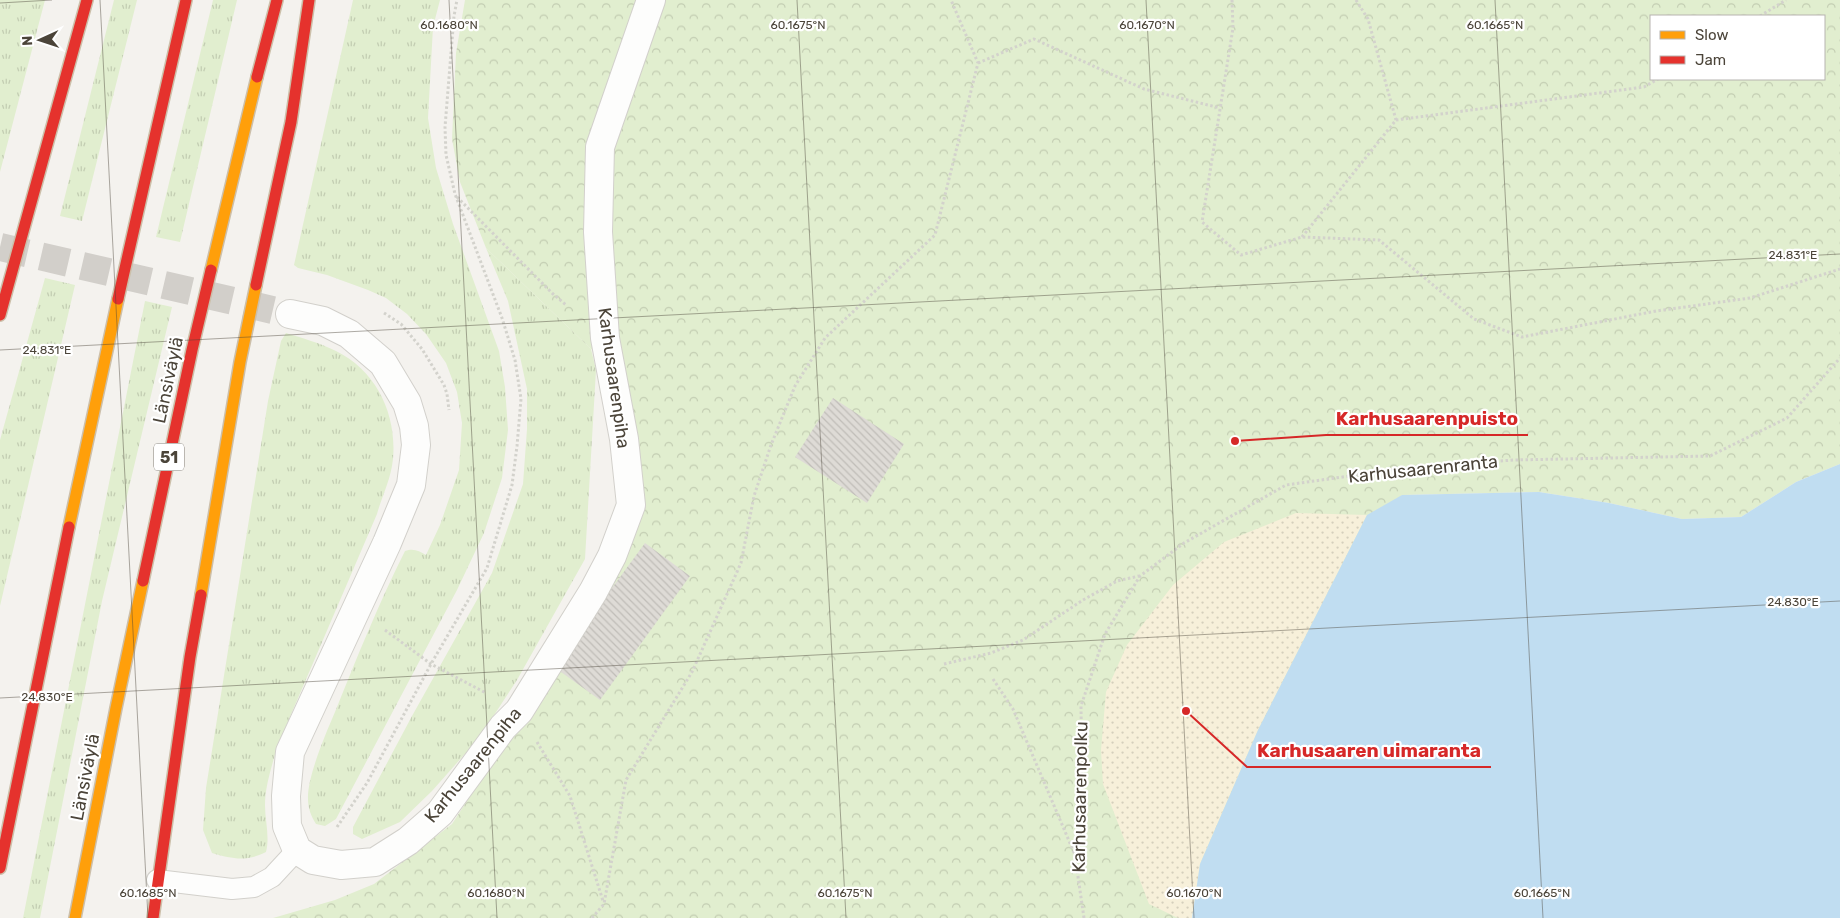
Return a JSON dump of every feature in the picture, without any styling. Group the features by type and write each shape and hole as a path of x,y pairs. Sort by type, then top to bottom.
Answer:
{"highway":[{"path":"0,315 87,0"},
{"path":"0,868 139,203 186,0"},
{"name":"Länsiväylä","path":"75,918 116,708 192,350 264,49 278,0"},
{"path":"152,918 190,658 240,362 291,122 309,0"}],"street":[{"name":"Karhusaarenpiha","path":"297,850 313,860 341,865 375,862 408,841 421,830 440,812 503,727 519,711 594,592 612,556 631,506 624,439 605,338 598,232 600,148 651,0"},
{"path":"290,314 323,322 349,334 383,363 407,403 414,426 416,445 411,485 387,543 290,752 286,796 287,826 297,850"}],"lane":[{"path":"157,880 232,889 254,887 272,877 297,850"}],"path":[{"path":"592,918 604,904 626,780 692,672 741,563 754,496 771,445 795,386 825,338 935,235 978,63 951,0"},
{"path":"1232,0 1233,28 1202,222 1241,255 1302,238 1379,240 1474,319 1522,338 1656,311 1750,298 1840,269"},
{"path":"1356,0 1368,19 1396,120"},
{"path":"1762,15 1786,0"},
{"path":"978,63 1034,39 1144,89 1220,108"},
{"path":"1302,238 1396,120 1644,87 1656,80"},
{"path":"455,194 552,293 605,338"},
{"name":"Karhusaarenranta","path":"1081,706 1105,634 1140,576 1184,543 1286,485 1392,470 1513,460 1710,456 1787,418 1840,358"},
{"path":"944,664 991,653 1023,640 1083,600 1117,582 1140,576"},
{"path":"993,679 1013,709 1075,856"},
{"name":"Karhusaarenpolku","path":"1081,706 1082,791 1075,856 1084,918"}],"green space":[{"path":"0,0 45,0 0,172"},
{"path":"114,0 137,0 82,221 60,216"},
{"path":"213,0 237,0 180,242 156,237"},
{"path":"353,0 440,0 433,27 428,118 436,168 453,224 499,351 505,387 508,430 502,478 484,533 457,590 336,819 325,826 316,824 310,812 308,802 311,779 318,755 368,630 405,551 414,550 426,555 440,525 459,470 462,423 457,392 446,363 426,334 407,314 386,298 368,290 327,275 298,268 294,265"},
{"path":"465,0 1840,0 1840,464 1796,482 1741,517 1682,519 1609,503 1539,492 1402,495 1200,864 1192,918 273,918 335,900 374,884 452,824 550,673 636,533 628,418 618,360 591,349 486,248 460,182 452,139 456,53"},
{"path":"486,248 591,349 596,370 585,559 517,680 479,738 432,791 400,822 362,839 353,834 353,827 412,716 492,573 523,484 527,429 527,389 508,301"},
{"path":"45,278 75,285 0,606 0,440"},
{"path":"145,301 172,307 102,601 40,918 23,918"},
{"path":"286,333 336,351 363,370 373,382 388,411 392,426 393,459 377,514 277,747 265,798 268,841 266,852 252,857 233,858 212,853 203,830 206,788 268,401 281,341"}],"sand":[{"path":"1296,513 1367,515 1258,730 1200,864 1192,918 1178,918 1149,904 1103,784 1101,750 1106,692 1127,645 1173,585 1224,542"}],"water":[{"path":"1840,464 1840,918 1192,918 1200,864 1258,730 1367,515 1402,495 1539,492 1609,503 1682,519 1741,517 1796,482"}],"building":[{"path":"833,398 904,444 867,503 795,457"},
{"path":"645,543 690,576 600,700 554,667"}],"tunnel":[{"path":"0,247 290,314"}],"traffic: slow":[{"path":"211,270 257,77"},
{"path":"201,595 240,362 256,285"},
{"path":"69,527 118,299"},
{"path":"75,918 143,581"}],"traffic: jam":[{"path":"0,315 87,0"},
{"path":"118,299 186,0"},
{"path":"257,77 277,0"},
{"path":"256,285 291,122 309,0"},
{"path":"143,581 211,270"},
{"path":"0,868 69,527"},
{"path":"153,918 190,657 201,595"}],"place":[{"name":"Karhusaarenpuisto","path":"1235,441"},
{"name":"Karhusaaren uimaranta","path":"1186,711"}]}
